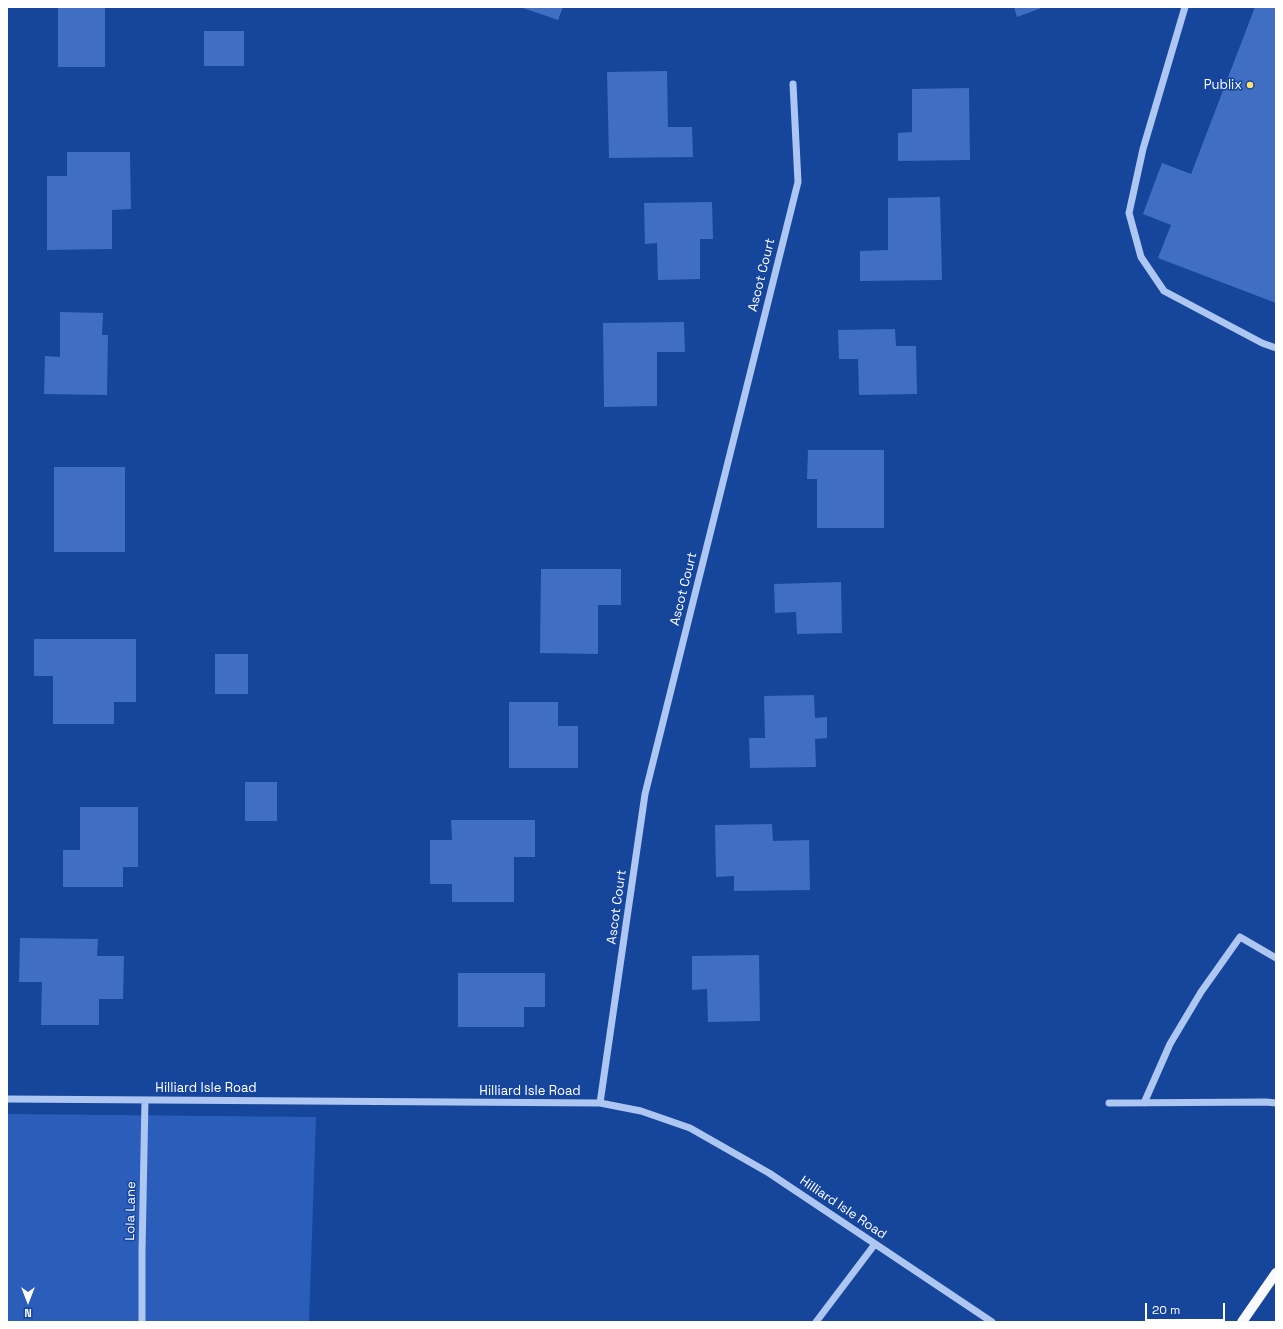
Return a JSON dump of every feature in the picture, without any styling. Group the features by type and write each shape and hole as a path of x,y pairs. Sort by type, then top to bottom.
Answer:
{"main road":[{"path":"1242,1322 1276,1273"}],"street":[{"path":"1185,7 1143,149 1129,213 1141,257 1164,292 1262,343 1276,348"},
{"name":"Ascot Court","path":"600,1103 645,794 798,182 793,84"},
{"path":"1144,1102 1170,1044 1201,992 1240,937 1276,958"},
{"name":"Hilliard Isle Road","path":"7,1098 600,1103 641,1111 690,1128 769,1173 992,1322"},
{"name":"Lola Lane","path":"142,1322 142,1252 146,1100"},
{"path":"1110,1103 1276,1103"},
{"path":"816,1322 875,1244"}],"shaded area":[{"path":"7,1114 316,1117 309,1322 7,1322"}],"building":[{"path":"58,7 105,7 105,67 58,67"},
{"path":"520,7 563,7 558,20"},
{"path":"1014,7 1044,7 1017,17"},
{"name":"Publix","path":"1255,7 1276,7 1276,303 1158,258 1171,225 1143,214 1162,163 1191,174"},
{"path":"204,31 244,31 244,66 204,66"},
{"path":"667,71 668,127 692,127 693,157 609,158 607,72"},
{"path":"969,88 970,160 898,161 898,133 912,132 912,89"},
{"path":"67,152 130,152 131,209 112,210 112,249 47,250 47,176 67,176"},
{"path":"940,197 942,280 860,281 860,251 888,250 888,198"},
{"path":"712,202 713,239 700,239 700,279 658,280 657,243 645,244 644,203"},
{"path":"60,312 103,313 102,335 108,335 107,395 44,394 45,356 60,357"},
{"path":"684,322 685,352 657,352 657,406 604,407 603,323"},
{"path":"895,329 896,346 916,346 917,394 859,395 858,359 839,359 838,330"},
{"path":"808,450 884,450 884,528 817,528 817,479 807,479"},
{"path":"54,467 125,467 125,552 54,552"},
{"path":"541,569 621,569 621,605 598,605 598,654 540,653"},
{"path":"841,582 842,633 797,634 796,612 775,613 774,584"},
{"path":"34,639 136,639 136,702 114,702 114,724 53,724 53,676 34,676"},
{"path":"215,654 248,654 248,694 215,694"},
{"path":"814,695 815,718 827,717 827,738 815,739 816,767 750,768 749,738 765,738 764,696"},
{"path":"509,702 558,702 558,726 578,726 578,768 509,768"},
{"path":"245,782 277,782 277,821 245,821"},
{"path":"80,807 138,807 138,867 123,867 123,887 63,887 63,850 80,850"},
{"path":"451,820 535,820 535,857 514,857 514,902 452,902 452,884 430,884 430,840 452,840"},
{"path":"772,824 773,841 809,840 810,890 734,891 734,876 716,877 715,825"},
{"path":"20,938 98,939 97,956 124,956 123,999 99,999 99,1025 41,1025 42,982 19,982"},
{"path":"759,955 760,1021 708,1022 707,989 692,990 692,956"},
{"path":"458,973 545,973 545,1007 524,1007 524,1027 458,1027"}],"place":[{"name":"Publix","path":"1250,85"}]}
